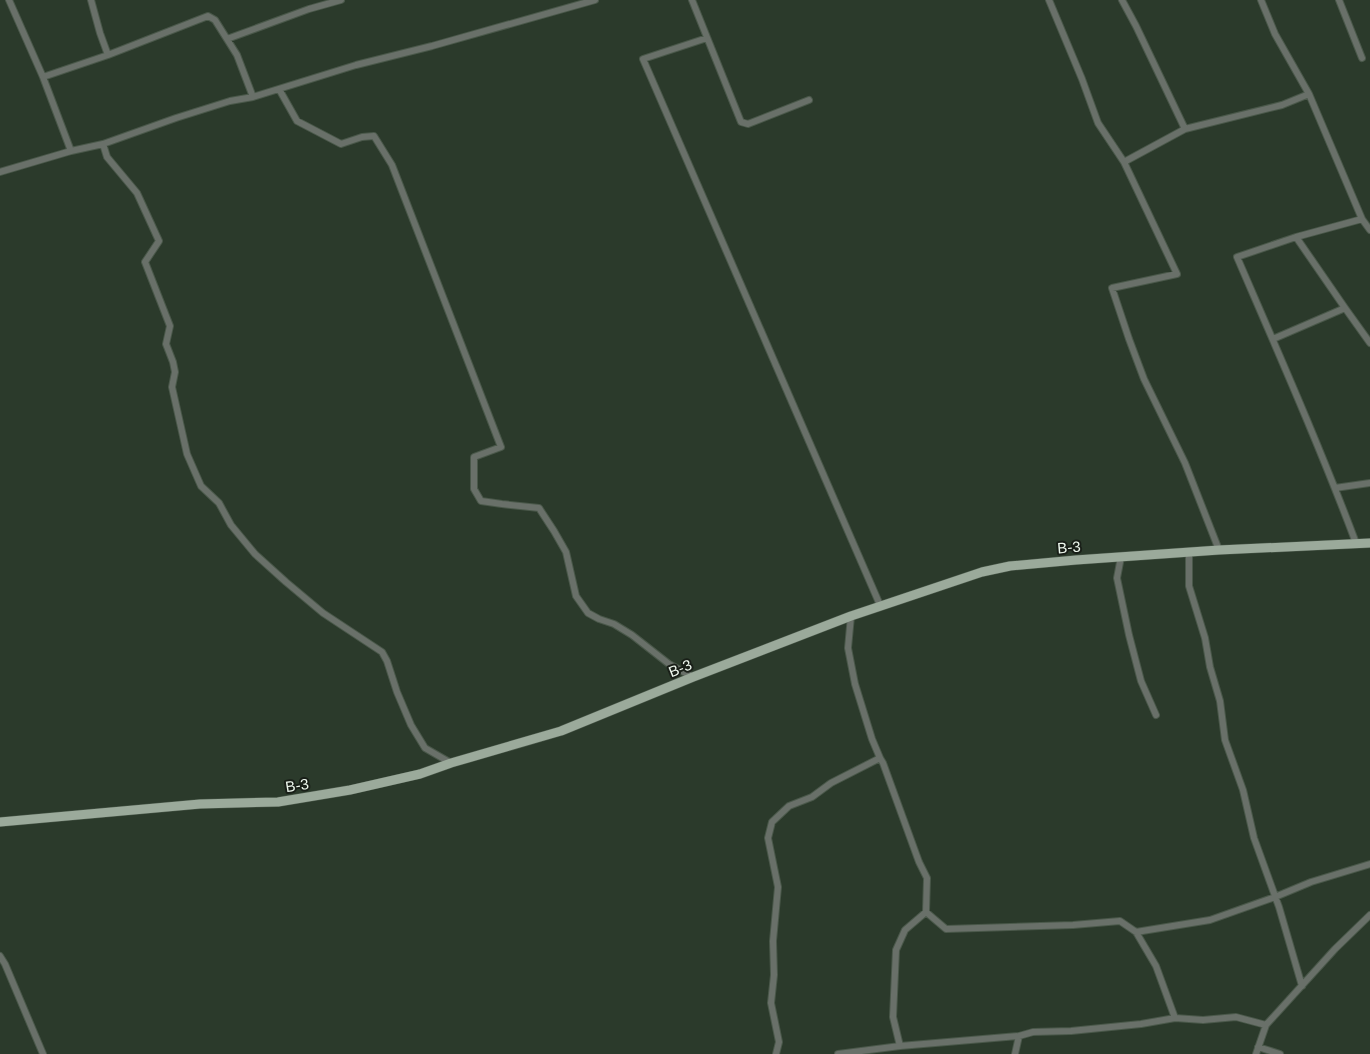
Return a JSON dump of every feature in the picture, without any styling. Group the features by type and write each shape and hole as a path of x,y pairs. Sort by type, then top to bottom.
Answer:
{"main road":[{"name":"B-3","path":"0,822 200,804 278,802 350,790 420,774 561,731 851,616 982,572 1010,566 1219,550 1370,543"}],"street":[{"path":"9,0 43,77 71,151"},
{"path":"91,0 108,55"},
{"path":"227,39 308,9 341,0"},
{"path":"0,172 71,151 103,144 230,101 253,97 356,65 432,46 574,3 595,0"},
{"path":"692,0 741,122 748,124 809,100"},
{"path":"1049,0 1098,123 1124,162 1177,274 1112,288 1144,378 1185,464 1219,550"},
{"path":"1122,0 1185,130"},
{"path":"1261,0 1276,34 1310,94 1362,219 1370,230"},
{"path":"1339,0 1362,58"},
{"path":"43,77 108,55 208,16 215,20 238,55 253,97"},
{"path":"707,38 643,59 880,606"},
{"path":"279,89 297,121 341,144 362,137 374,136 392,165 501,447 474,457 474,490 481,501 539,508 566,552 576,596 588,613 614,624 632,635 669,664 694,677"},
{"path":"1124,162 1185,130 1282,105 1310,94"},
{"path":"103,144 107,157 137,193 159,241 145,262 170,326 166,344 175,372 172,387 187,454 201,486 219,503 231,524 261,560 323,613 382,652 410,724 424,748 451,763"},
{"path":"1356,543 1335,488 1237,257 1296,237 1362,219"},
{"path":"1296,237 1370,343"},
{"path":"1273,339 1345,308"},
{"path":"1335,488 1370,483"},
{"path":"1188,552 1189,586 1205,638 1210,667 1220,701 1225,740 1243,790 1254,838 1279,907 1302,986"},
{"path":"1121,557 1117,578 1128,635 1141,681 1156,715"},
{"path":"851,616 848,648 855,684 872,739 883,763 918,862 927,878 926,912 905,930 896,950 893,1018 900,1046"},
{"path":"776,1054 779,1042 771,1003 774,975 773,941 778,887 768,838 772,822 789,806 812,797 831,782 880,758"},
{"path":"1136,932 1210,920 1311,882 1370,864"},
{"path":"926,912 946,929 1073,925 1120,921 1136,932 1156,966 1175,1018"},
{"path":"1280,1054 1257,1051 1266,1025 1335,949 1370,915"},
{"path":"0,956 43,1054"},
{"path":"838,1054 900,1046 1019,1036 1033,1032 1071,1031 1141,1024 1175,1018 1203,1020 1236,1017 1266,1025"},
{"path":"1015,1054 1019,1036"}]}
